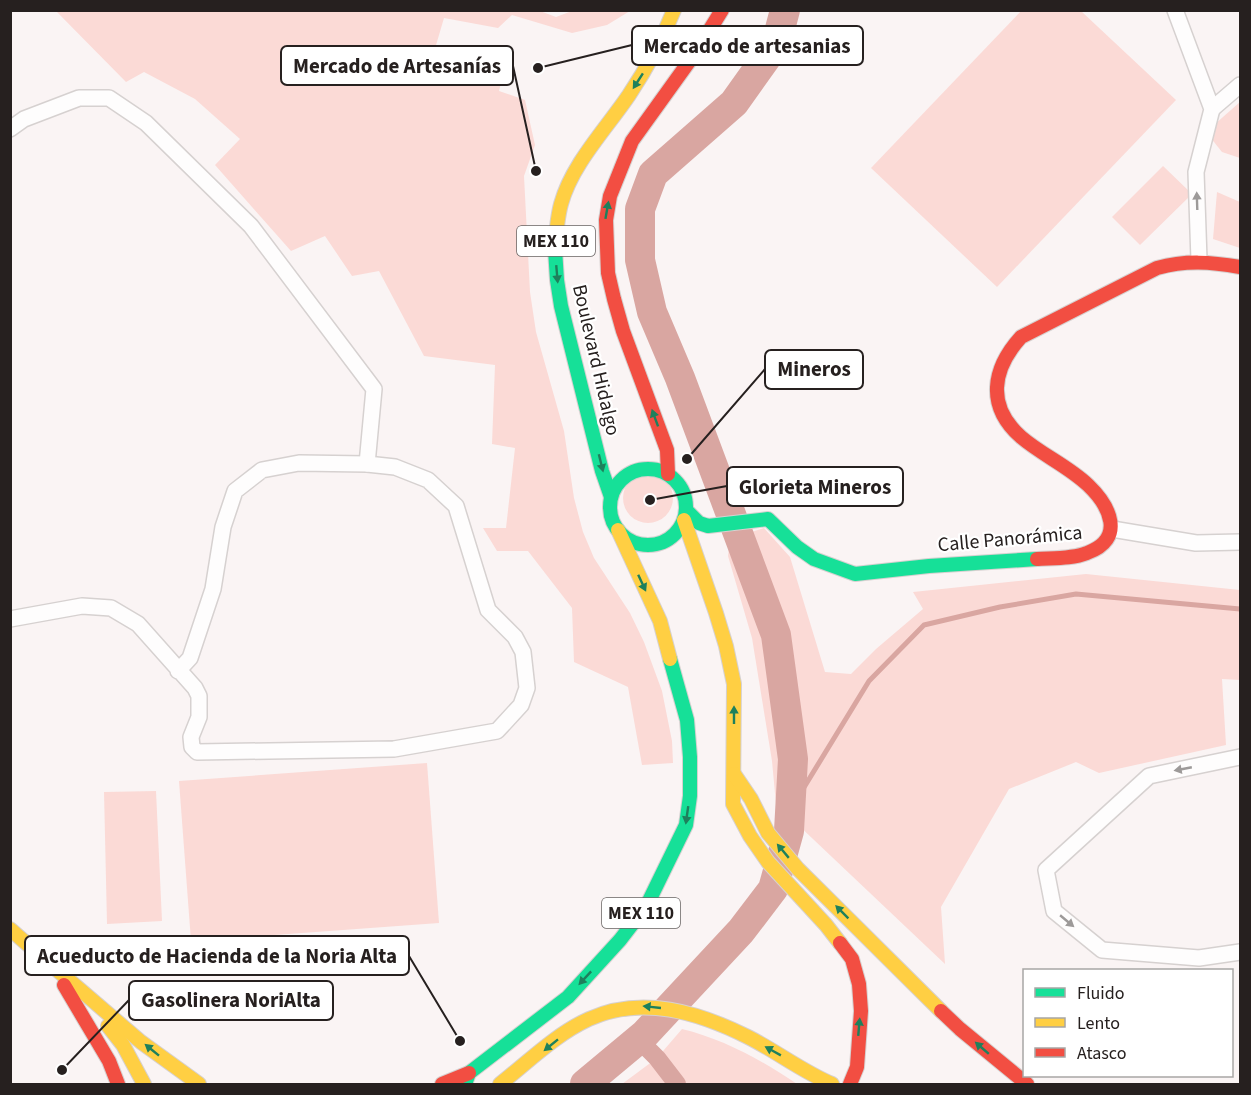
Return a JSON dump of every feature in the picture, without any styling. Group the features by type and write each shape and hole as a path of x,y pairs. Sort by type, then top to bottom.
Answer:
{"main road":[{"name":"Boulevard Hidalgo","path":"611,497 602,471 562,315 556,272 557,223 560,201 572,176 641,77 657,49 674,10"},
{"name":"Boulevard Hidalgo","path":"668,474 667,450 623,331 614,299 608,273 606,220 610,196 632,141 696,52 722,10"},
{"name":"Calle Panorámica","path":"685,515 701,524 722,526 756,518 768,519 797,547 814,559 855,574 929,566 1084,555 1098,550 1106,542 1112,530 1110,516 1104,503 1090,486 1020,436 1008,421 999,405 996,377 1000,364 1008,350 1021,337 1157,268 1176,262 1199,260 1240,267"},
{"path":"611,497 615,488 629,474 649,469 668,474"},
{"name":"MEX 110","path":"668,474 677,481 682,490 685,515 720,624 734,684 733,804 750,836 768,862 826,925 852,959 859,984 861,1011 857,1067 850,1084"},
{"name":"MEX 110","path":"467,1079 568,997 620,940 647,905 686,825 690,796 687,720 660,621 612,520 611,497"},
{"path":"618,530 626,538 637,543 648,545 659,543 670,538 678,530 685,515"},
{"path":"734,774 751,799 768,833 798,869 960,1029 1027,1084"},
{"path":"10,929 141,1042 199,1084"},
{"path":"42,957 113,1031 144,1084"},
{"path":"60,977 110,1060 118,1084"},
{"path":"500,1084 569,1030 589,1018 620,1008 650,1006 685,1012 755,1041 828,1083"},
{"path":"442,1084 467,1079"}],"street":[{"path":"1175,10 1212,109 1196,172 1199,260"},
{"path":"1212,109 1240,85"},
{"path":"10,129 24,119 79,98 109,98 146,123 251,226 374,390 367,464"},
{"path":"10,619 82,606 111,608 138,624 178,671 195,688 199,696 200,717 191,737 192,747 197,752 394,750 497,731 521,705 527,688 523,652 515,637 488,610 456,506 428,480 395,467 367,464 300,463 262,470 235,491 224,527 213,589 190,658 178,671"},
{"path":"1112,530 1196,543 1240,542"},
{"path":"1240,757 1149,776 1046,870 1054,911 1102,950 1199,958 1240,952"}],"shaded area":[{"path":"1022,10 1081,11 1176,100 997,287 871,168"},
{"path":"56,11 540,11 556,17 572,11 630,11 607,25 572,33 512,15 498,28 444,18 434,52 449,56 447,74 501,83 499,91 525,100 535,145 524,176 530,292 536,332 564,431 574,498 583,532 594,558 630,613 644,642 662,691 672,741 673,763 642,765 628,687 574,662 572,608 528,551 497,551 483,528 506,528 515,448 492,444 495,365 424,356 379,271 352,276 325,236 291,251 215,165 240,139 195,99 144,72 126,82"},
{"path":"1240,102 1240,158 1222,152 1206,132"},
{"path":"1163,166 1192,194 1140,245 1112,217"},
{"path":"1217,192 1240,202 1240,248 1213,239"},
{"path":"643,473 653,473 666,480 673,493 673,503 666,516 653,523 643,523 634,519 627,512 623,503 623,493 627,484 634,477"},
{"path":"764,528 790,557 825,672 851,674 876,649 923,609 913,592 1086,574 1240,590 1240,680 1222,679 1226,745 1099,773 1076,762 1009,789 941,907 945,964 776,804 772,761 752,638 728,556 730,539"},
{"path":"427,763 439,923 191,941 179,781"},
{"path":"156,791 162,921 107,924 104,792"},
{"path":"682,1029 712,1038 742,1051 797,1084 622,1084 657,1058"}],"waterway":[{"path":"585,1084 645,1034 741,931 773,889 789,831 793,759 776,635 680,378 652,312 640,260 640,209 653,174 734,103 776,44 785,10"},
{"path":"792,807 869,681 924,625 1000,607 1076,594 1240,609"},
{"path":"638,1039 657,1058 677,1084"}],"traffic: fast":[{"path":"555,249 561,306 602,471 611,497"},
{"path":"648,469 662,472 675,480 683,493 686,507 683,521 675,534 662,542 648,545 634,542 621,534 613,521 610,507 613,493 621,480 634,472 648,469"},
{"path":"686,510 699,523 708,526 768,519 797,547 814,559 855,574 929,566 1037,559"},
{"path":"465,1084 469,1073 568,997 620,940 647,905 686,825 690,796 687,720 670,659"}],"traffic: slow":[{"path":"555,249 561,204 566,189 590,147 642,75 674,10"},
{"path":"684,520 716,613 734,684 733,804 750,836 768,862 840,943"},
{"path":"618,530 660,621 670,659"},
{"path":"734,774 751,799 768,833 798,869 941,1011"},
{"path":"10,929 42,957"},
{"path":"42,957 141,1042 199,1084"},
{"path":"500,1084 554,1040 577,1025 609,1012 629,1008 670,1010 710,1020 758,1043 832,1084"},
{"path":"108,1026 123,1045 144,1084"}],"traffic: jam":[{"path":"668,474 667,450 623,331 614,299 608,273 606,220 610,196 632,141 696,52 722,10"},
{"path":"1037,559 1075,556 1099,547 1107,539 1110,522 1108,512 1096,493 1072,472 1021,437 1002,413 997,387 999,375 1011,349 1021,337 1157,268 1199,263 1240,267"},
{"path":"840,943 852,959 859,984 861,1011 857,1067 850,1084"},
{"path":"64,985 109,1061 118,1084"},
{"path":"941,1011 1027,1084"},
{"path":"442,1084 469,1073"}],"place":[{"name":"Mercado de artesanias","path":"538,68"},
{"name":"Mercado de Artesanías","path":"536,171"},
{"name":"Mineros","path":"687,459"},
{"name":"Glorieta Mineros","path":"650,500"},
{"name":"Acueducto de Hacienda de la Noria Alta","path":"460,1041"},
{"name":"Gasolinera NoriAlta","path":"62,1070"}]}
